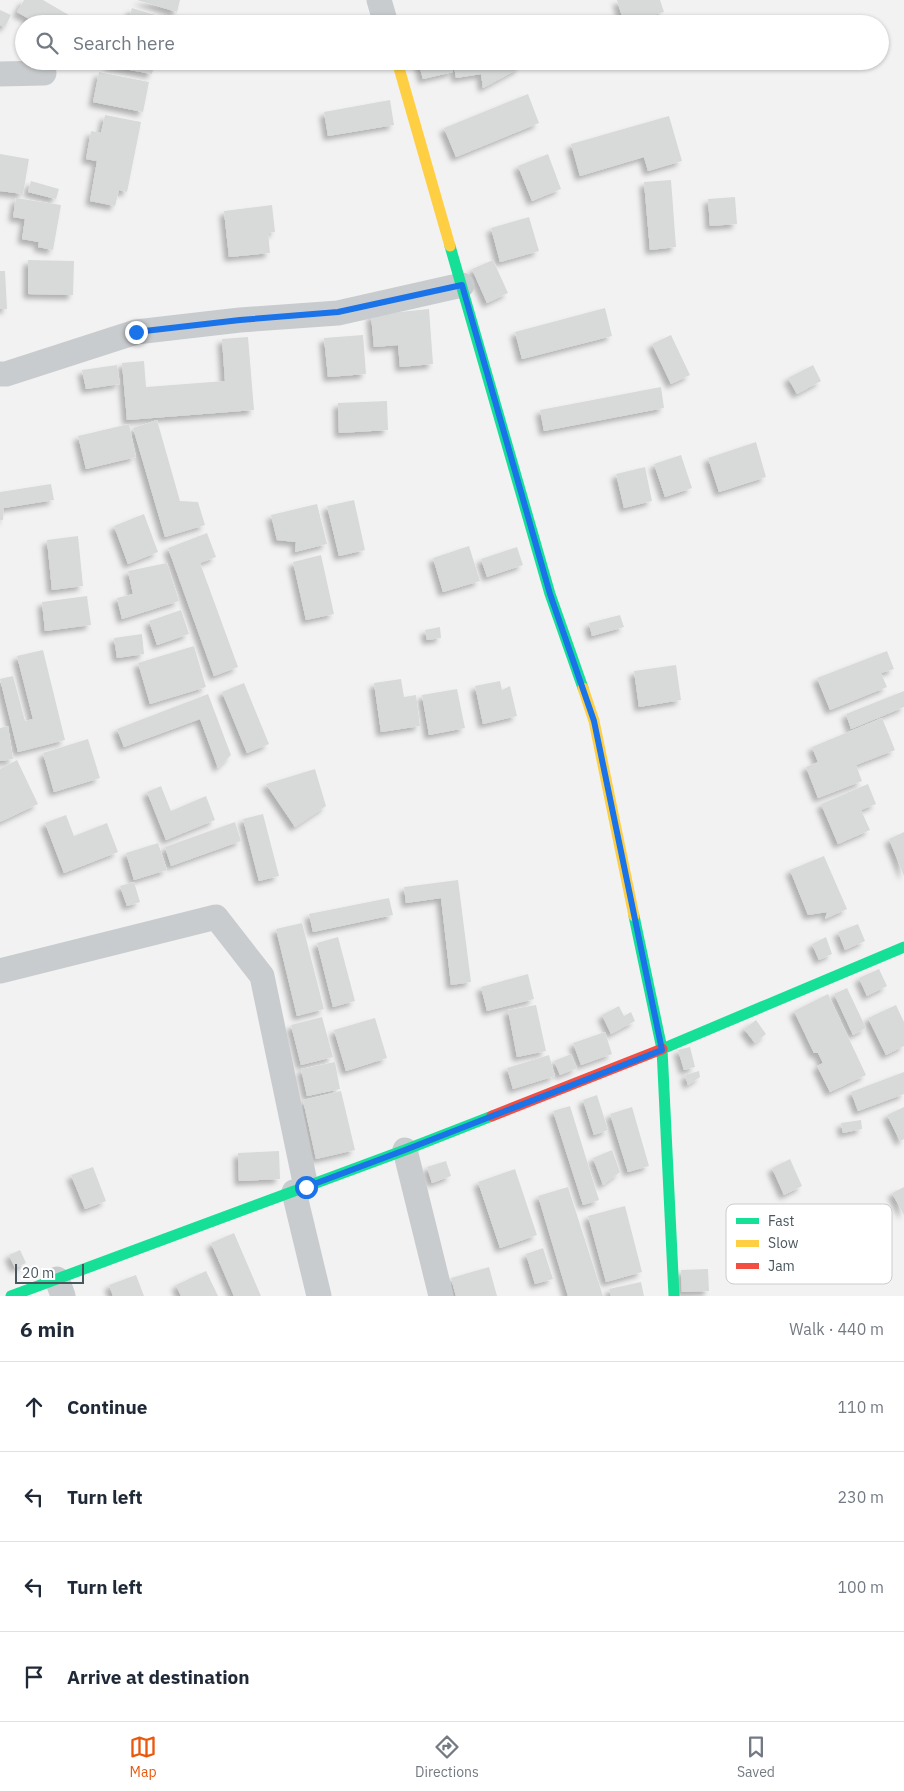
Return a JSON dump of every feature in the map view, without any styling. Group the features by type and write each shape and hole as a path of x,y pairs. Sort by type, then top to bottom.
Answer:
{"street":[{"path":"379,0 383,15"},
{"path":"400,70 550,594 594,721 662,1050 674,1296"},
{"path":"0,74 44,73"},
{"path":"0,374 6,374 136,332 240,320 338,312 462,285"},
{"path":"0,971 216,918 262,976 319,1296"},
{"path":"11,1296 60,1287 300,1190 662,1050 904,947"},
{"path":"405,1150 441,1296"}],"building":[{"path":"24,0 43,0 69,15 22,15 17,12"},
{"path":"137,0 180,0 177,12"},
{"path":"617,0 660,0 664,12 653,15 622,15"},
{"path":"132,8 156,15 130,15"},
{"path":"0,10 11,15 5,27 0,25"},
{"path":"130,70 153,70 152,74"},
{"path":"420,70 452,70 453,72 423,79"},
{"path":"455,70 516,70 483,88 481,74 456,78"},
{"path":"99,72 149,82 143,112 93,102"},
{"path":"528,94 539,123 456,157 444,128"},
{"path":"390,100 394,125 328,136 324,112"},
{"path":"105,115 141,122 127,192 119,190 115,206 90,201 97,161 86,159 91,131 101,133"},
{"path":"669,116 682,161 648,171 644,157 580,176 571,144"},
{"path":"0,154 29,159 23,194 0,191"},
{"path":"548,154 561,189 532,201 518,166"},
{"path":"671,180 676,247 650,250 644,182"},
{"path":"31,181 59,189 56,199 28,192"},
{"path":"735,197 737,224 710,226 708,199"},
{"path":"16,198 61,205 53,250 38,247 39,242 22,239 25,219 13,217"},
{"path":"272,205 275,232 268,233 270,253 229,257 224,211"},
{"path":"529,217 539,251 500,262 491,228"},
{"path":"28,260 74,261 73,295 28,294"},
{"path":"493,260 508,293 487,303 472,269"},
{"path":"0,271 5,271 7,309 0,309"},
{"path":"605,308 612,336 522,359 515,332"},
{"path":"429,309 433,364 400,367 398,345 374,347 371,315"},
{"path":"363,335 366,374 328,377 324,338"},
{"path":"671,335 690,375 671,384 652,344"},
{"path":"248,337 254,410 127,420 122,363 144,361 146,387 225,381 222,339"},
{"path":"117,365 120,384 86,389 82,370"},
{"path":"813,365 821,381 797,394 788,378"},
{"path":"661,387 664,408 544,431 540,410"},
{"path":"387,401 388,430 339,433 338,403"},
{"path":"157,420 180,501 198,502 205,525 165,537 133,428"},
{"path":"129,424 136,457 86,469 78,436"},
{"path":"756,442 766,477 719,492 708,458"},
{"path":"681,455 692,488 665,497 654,464"},
{"path":"645,467 652,501 624,508 616,474"},
{"path":"51,484 54,500 4,508 3,520 0,520 0,492"},
{"path":"354,500 365,550 339,556 327,506"},
{"path":"317,504 327,544 295,552 296,542 277,540 271,515"},
{"path":"144,514 158,552 128,564 114,526"},
{"path":"207,533 216,557 200,563 238,667 214,676 168,548"},
{"path":"78,536 83,586 52,590 47,540"},
{"path":"469,546 480,581 443,592 433,558"},
{"path":"517,547 523,565 487,577 481,559"},
{"path":"321,555 334,614 306,620 293,562"},
{"path":"167,563 179,601 122,619 117,598 133,594 128,571"},
{"path":"87,596 91,625 45,631 42,602"},
{"path":"181,610 189,634 157,645 149,621"},
{"path":"620,615 624,627 592,636 589,623"},
{"path":"440,627 441,638 427,640 425,630"},
{"path":"142,634 144,654 117,658 114,638"},
{"path":"194,646 206,687 150,704 138,663"},
{"path":"43,650 65,740 18,752 0,679 13,676 25,721 33,719 17,656"},
{"path":"887,651 894,669 881,673 887,687 830,710 817,678"},
{"path":"676,665 681,700 639,707 634,671"},
{"path":"401,679 404,697 416,695 420,726 381,732 374,683"},
{"path":"500,681 502,690 510,686 517,716 483,724 475,686"},
{"path":"244,683 269,744 247,753 222,692"},
{"path":"457,689 465,728 429,735 422,695"},
{"path":"904,691 904,707 851,729 846,714"},
{"path":"208,694 231,755 218,768 200,719 124,747 117,729"},
{"path":"882,718 895,750 856,765 862,781 818,798 806,767 818,762 812,747"},
{"path":"8,726 13,759 0,761 0,728"},
{"path":"88,739 100,778 54,792 43,753"},
{"path":"17,760 38,804 0,822 0,769"},
{"path":"315,769 326,806 295,827 266,784"},
{"path":"868,784 876,804 861,810 870,830 838,844 821,804"},
{"path":"161,786 171,811 206,796 215,820 166,840 147,792"},
{"path":"263,814 279,876 259,881 243,819"},
{"path":"66,815 74,836 107,823 118,852 64,873 45,823"},
{"path":"235,822 241,841 171,866 165,847"},
{"path":"904,832 904,876 889,839"},
{"path":"158,843 167,870 134,880 126,853"},
{"path":"824,856 847,909 825,919 827,912 808,915 790,870"},
{"path":"458,880 471,982 451,985 441,898 406,903 404,887"},
{"path":"134,882 140,902 127,906 120,886"},
{"path":"389,898 393,915 313,932 309,914"},
{"path":"302,923 324,1009 297,1016 276,929"},
{"path":"858,924 865,941 845,950 838,932"},
{"path":"338,937 355,1001 333,1007 317,943"},
{"path":"826,937 832,954 819,960 812,944"},
{"path":"879,969 887,986 867,996 859,978"},
{"path":"528,974 534,999 487,1011 481,987"},
{"path":"847,988 866,1028 853,1035 834,994"},
{"path":"828,994 866,1075 830,1092 817,1066 823,1063 818,1053 814,1053 794,1011"},
{"path":"536,1005 546,1051 517,1057 508,1010"},
{"path":"896,1005 904,1022 904,1046 886,1055 868,1018"},
{"path":"619,1006 624,1016 631,1012 635,1021 611,1034 602,1015"},
{"path":"322,1017 333,1057 301,1065 291,1025"},
{"path":"375,1018 387,1058 346,1071 334,1030"},
{"path":"756,1020 766,1034 755,1043 744,1029"},
{"path":"605,1032 612,1054 581,1065 573,1043"},
{"path":"690,1047 695,1067 684,1070 678,1050"},
{"path":"571,1054 577,1068 560,1075 554,1061"},
{"path":"549,1055 555,1076 513,1089 507,1068"},
{"path":"335,1062 340,1089 307,1096 301,1069"},
{"path":"699,1071 700,1077 688,1085 685,1075"},
{"path":"904,1072 904,1094 858,1111 851,1092"},
{"path":"341,1091 355,1150 316,1159 303,1100"},
{"path":"597,1095 608,1130 594,1135 583,1100"},
{"path":"570,1106 599,1200 583,1205 553,1111"},
{"path":"632,1107 649,1166 628,1172 610,1114"},
{"path":"904,1107 904,1139 900,1141 887,1115"},
{"path":"861,1120 862,1129 843,1133 841,1123"},
{"path":"612,1150 620,1172 603,1185 593,1158"},
{"path":"279,1151 280,1179 239,1181 238,1153"},
{"path":"790,1159 802,1186 784,1195 772,1168"},
{"path":"446,1161 451,1176 432,1183 427,1167"},
{"path":"93,1167 106,1201 85,1209 71,1175"},
{"path":"515,1169 537,1235 500,1248 478,1182"},
{"path":"568,1187 603,1296 568,1296 538,1196"},
{"path":"904,1187 904,1215 892,1193"},
{"path":"625,1206 642,1272 606,1282 588,1216"},
{"path":"234,1233 261,1296 234,1296 211,1243"},
{"path":"543,1248 553,1279 535,1284 526,1254"},
{"path":"20,1250 26,1263 15,1268 9,1255"},
{"path":"489,1267 497,1296 456,1296 451,1278"},
{"path":"708,1269 709,1291 682,1292 681,1270"},
{"path":"206,1271 218,1296 181,1296 176,1285"},
{"path":"136,1275 144,1296 113,1296 109,1285"},
{"path":"641,1282 644,1296 611,1296 609,1289"}],"traffic: fast":[{"path":"450,246 550,594 583,688"},
{"path":"634,916 662,1049 674,1296"},
{"path":"662,1049 904,947"},
{"path":"11,1296 492,1116"}],"traffic: slow":[{"path":"400,70 450,246"},
{"path":"583,688 594,721 634,916"}],"traffic: jam":[{"path":"492,1116 662,1049"}],"route":[{"path":"136,332 240,320 338,312 462,285 550,594 594,721 662,1050 306,1187"}]}
